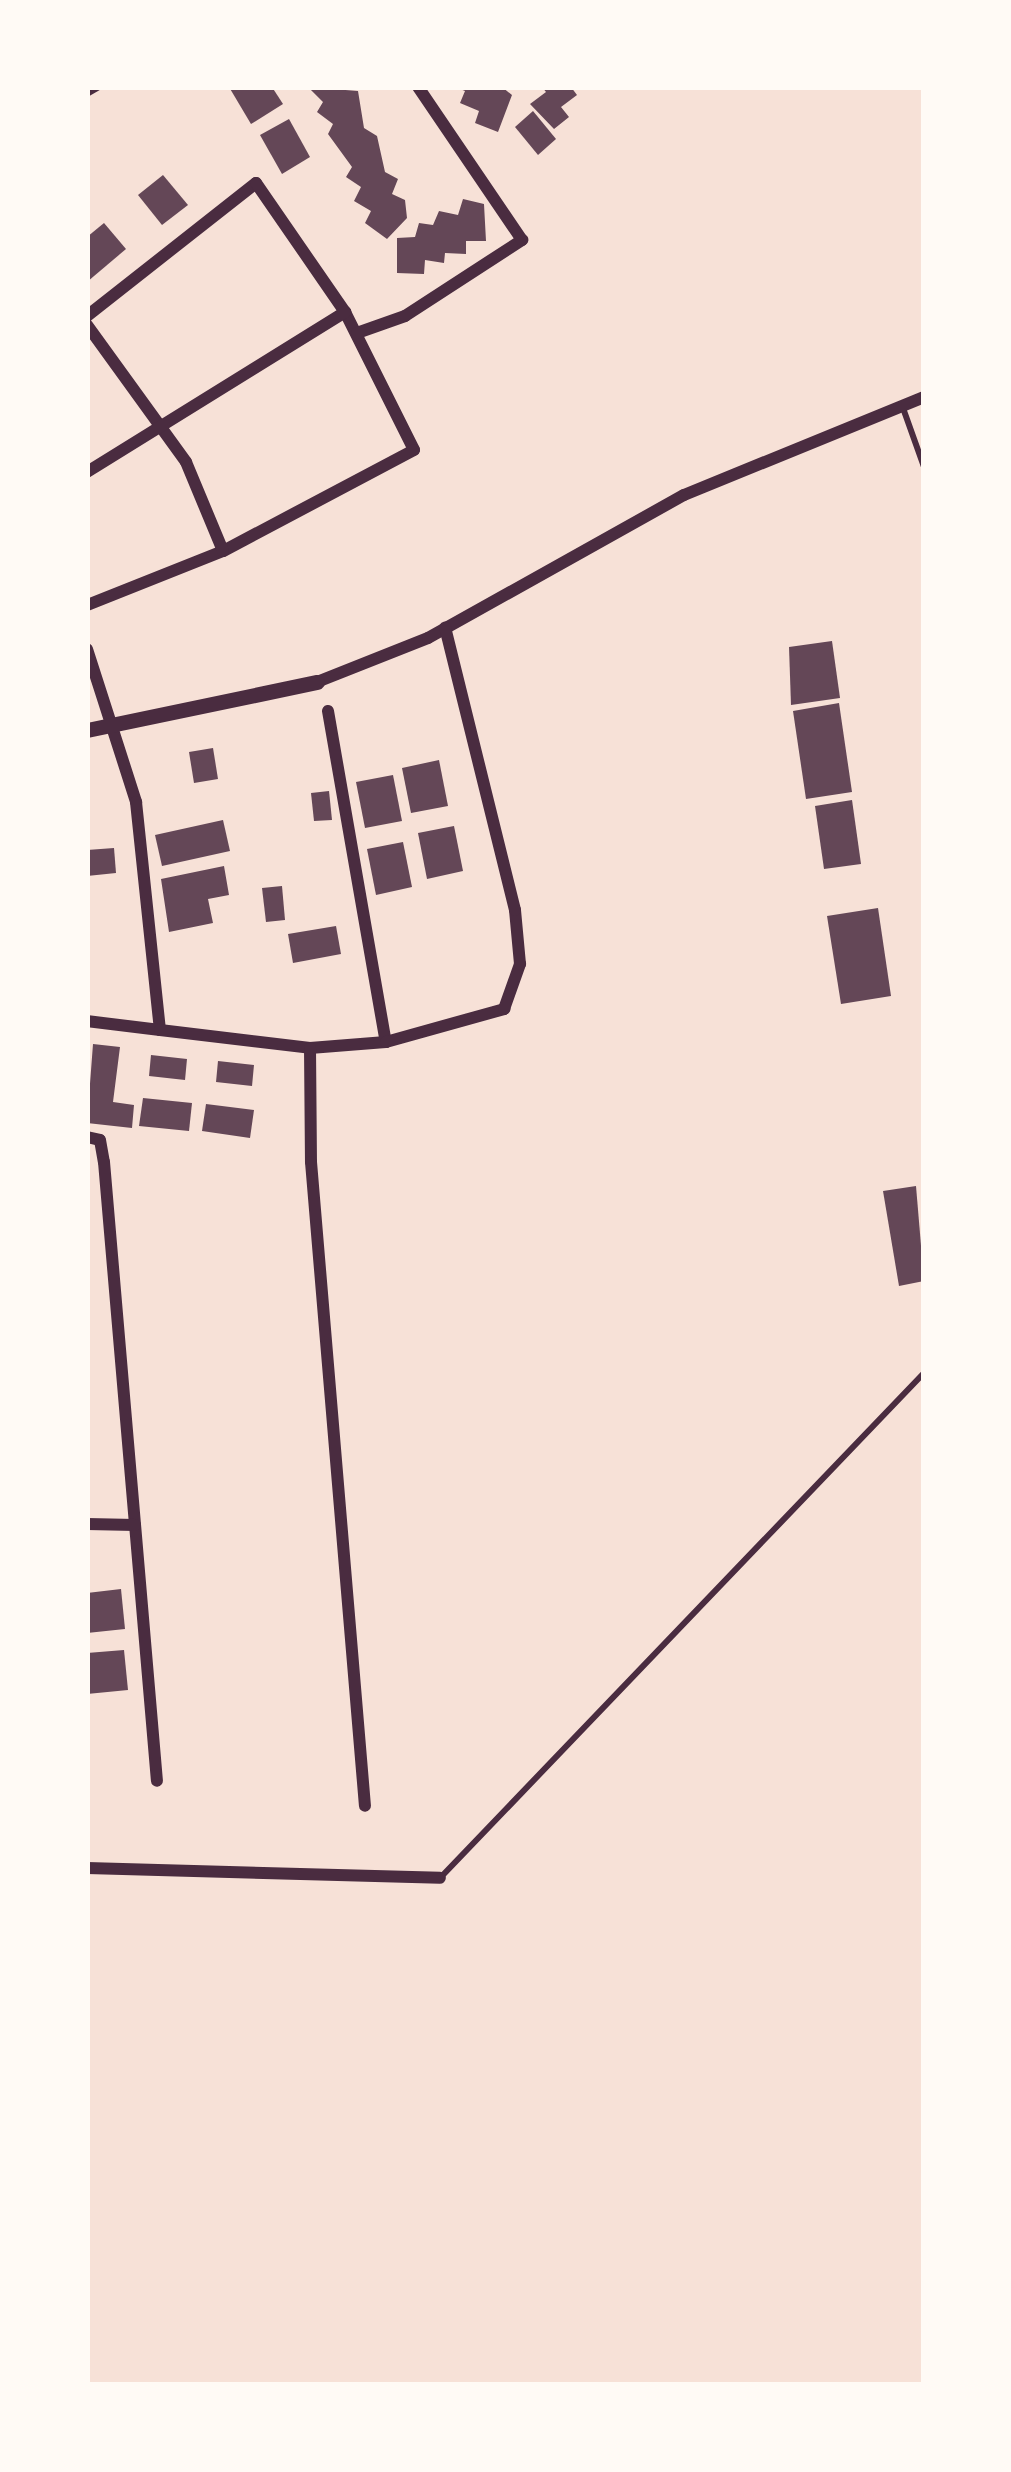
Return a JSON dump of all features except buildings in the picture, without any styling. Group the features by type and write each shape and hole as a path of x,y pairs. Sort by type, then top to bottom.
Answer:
{"street":[{"path":"357,333 405,316 522,240 418,87"},
{"path":"87,316 256,183 345,312 414,450 224,551 87,605"},
{"path":"87,472 345,312"},
{"path":"87,326 162,426 224,551"},
{"path":"87,730 317,682 445,628 684,495 924,397"},
{"path":"87,1021 310,1048 386,1042 504,1009 520,964 515,910 445,628"},
{"path":"87,649 118,727 136,802 160,1030"},
{"path":"328,711 386,1042"},
{"path":"310,1048 311,1162 365,1806"},
{"path":"87,1137 100,1140 104,1162 157,1781"},
{"path":"87,1524 135,1525"},
{"path":"87,1868 440,1878"}],"lane":[{"path":"87,94 99,87"},
{"path":"902,406 924,467"},
{"path":"440,1878 924,1373"}]}
